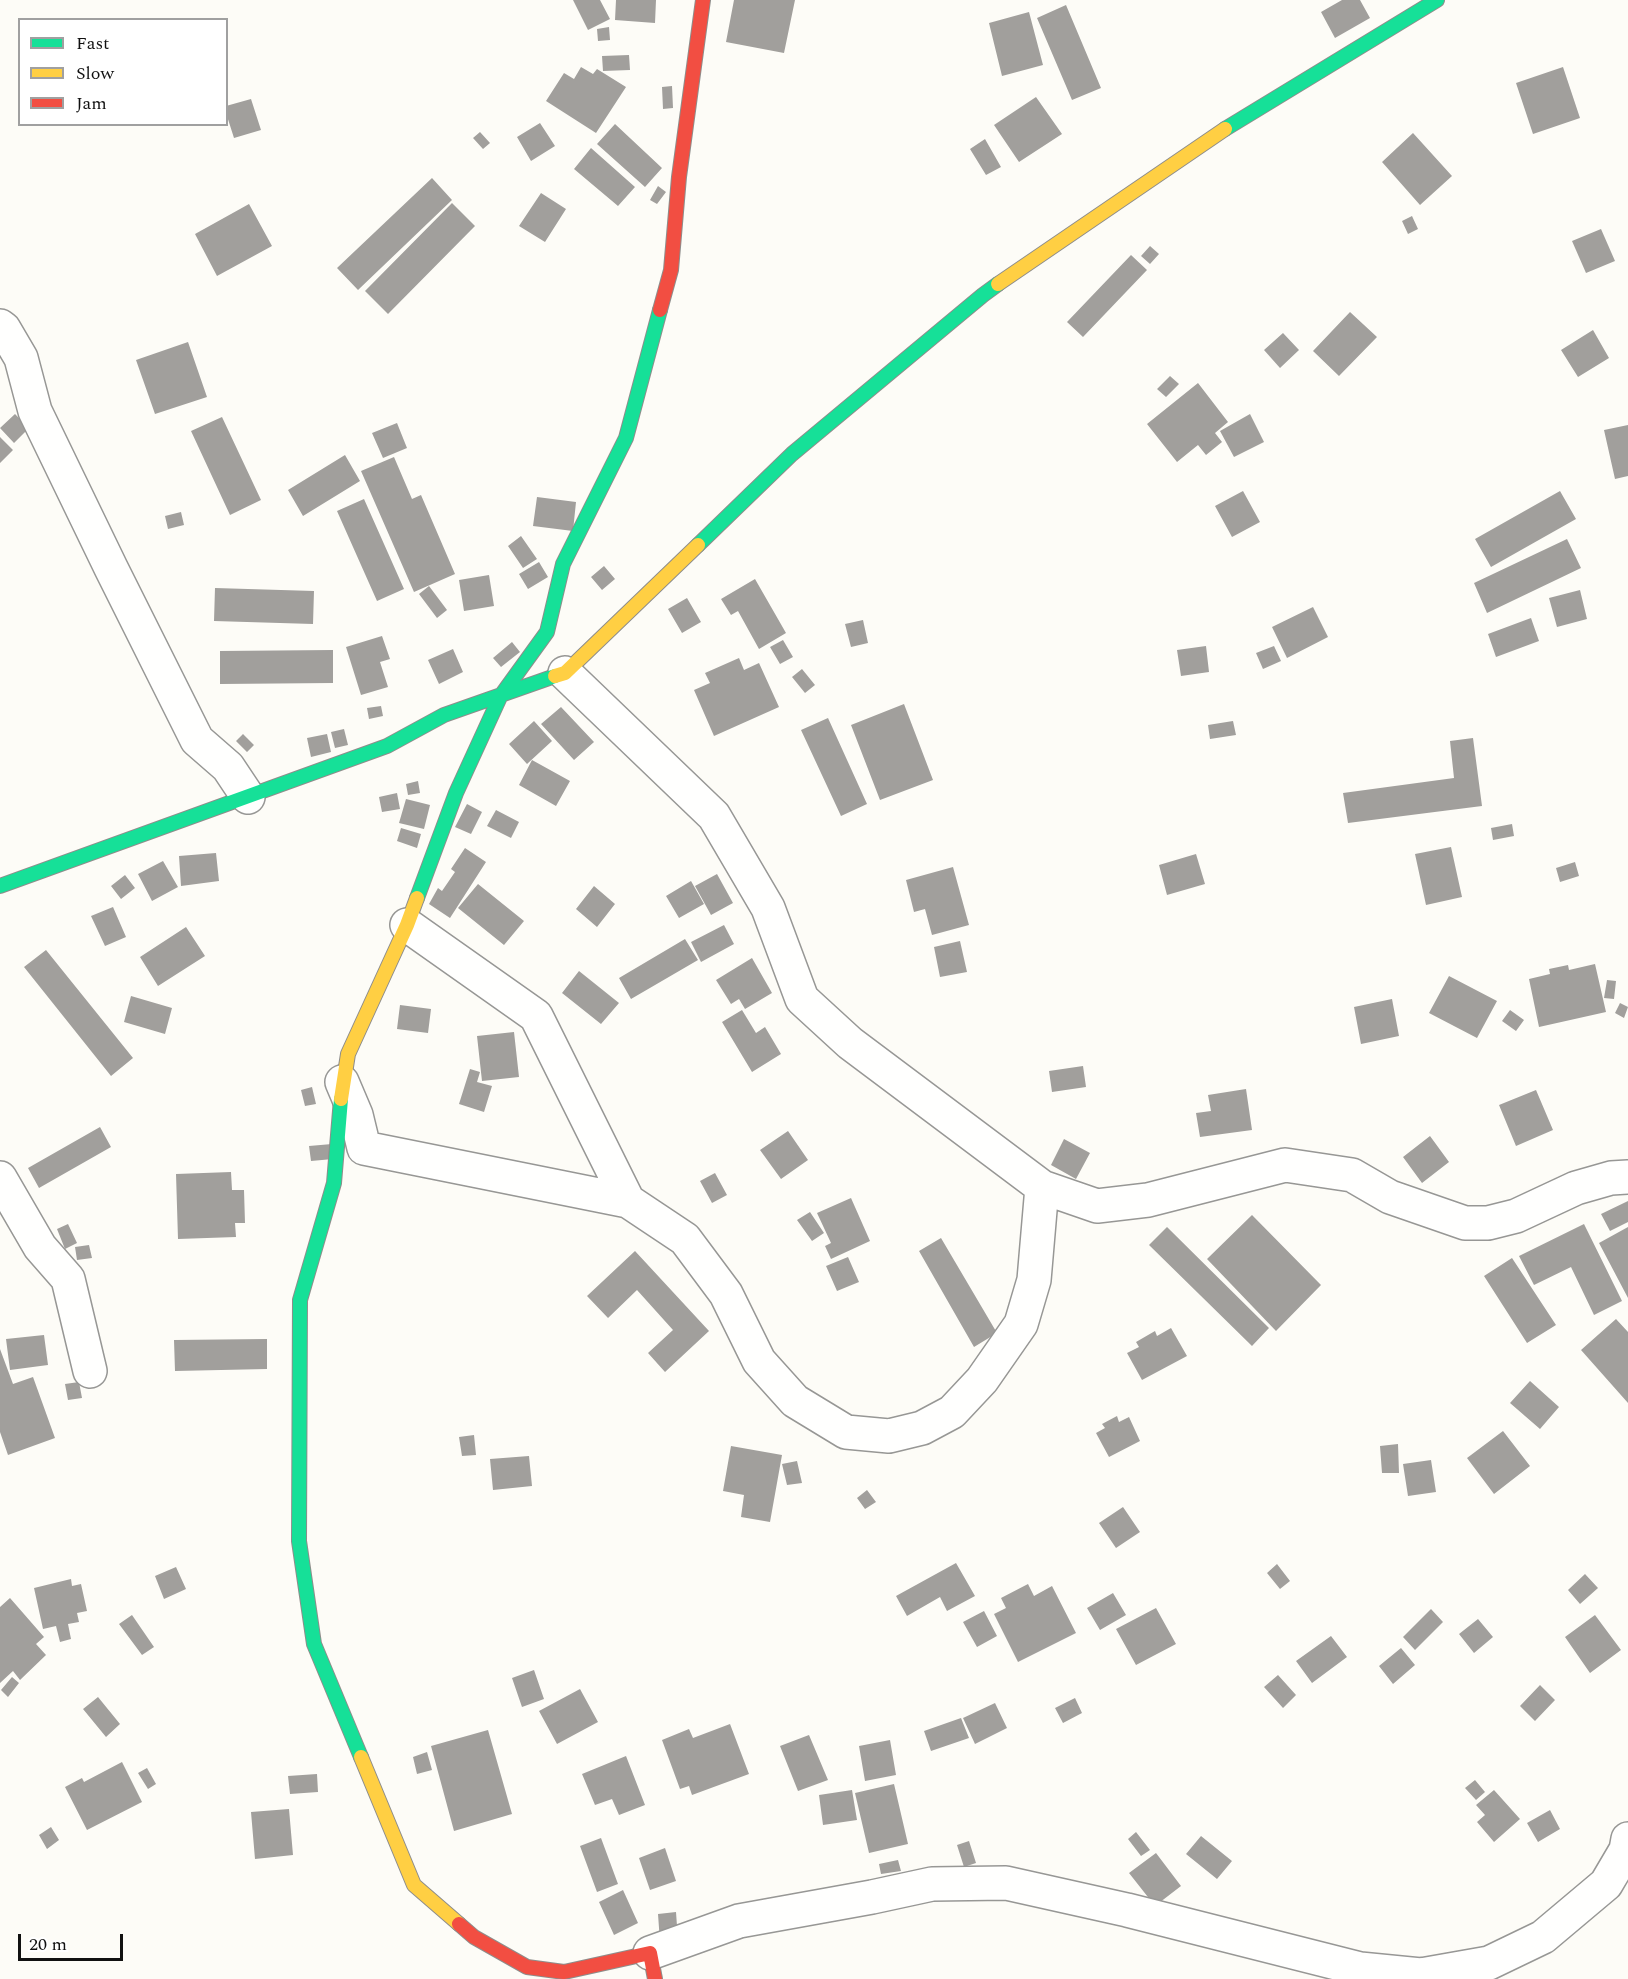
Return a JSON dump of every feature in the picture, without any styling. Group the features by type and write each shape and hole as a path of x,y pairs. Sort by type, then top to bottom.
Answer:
{"street":[{"path":"703,0 679,177 671,270 626,438 563,564 547,632 500,697 456,793 407,925 348,1054 342,1082 334,1183 300,1299 299,1541 314,1644 414,1885 474,1937 527,1966 564,1972 653,1966 739,1921 932,1884 1006,1883 1127,1910 1360,1969 1421,1976 1488,1963 1544,1937 1606,1884 1626,1850 1628,1839"},
{"path":"0,886 387,746 444,715 565,673 792,454 983,295 1218,133 1437,0"},
{"path":"0,326 21,358 35,411 197,740 228,767 248,797"},
{"path":"565,673 714,816 768,908 802,999 850,1043 1042,1187 1097,1206 1148,1200 1285,1165 1352,1175 1390,1197 1465,1223 1488,1223 1516,1216 1576,1188 1611,1178 1628,1177"},
{"path":"407,925 536,1016 628,1202"},
{"path":"342,1082 356,1115 364,1149 628,1202 685,1239 726,1294 759,1361 795,1401 846,1432 889,1436 922,1428 952,1412 982,1380 1021,1324 1034,1280 1042,1187"},
{"path":"0,1178 40,1246 68,1280 90,1371"}],"building":[{"path":"573,0 600,0 610,19 588,30"},
{"path":"616,0 656,0 655,23 615,20"},
{"path":"734,0 795,0 784,53 726,42"},
{"path":"1342,0 1360,0 1370,18 1335,38 1321,12"},
{"path":"1066,5 1101,88 1072,100 1037,18"},
{"path":"1029,12 1043,65 1002,76 989,23"},
{"path":"609,27 610,40 598,41 597,29"},
{"path":"629,55 630,70 603,71 602,56"},
{"path":"581,67 593,74 597,69 626,87 596,133 546,101 564,73 574,79"},
{"path":"1563,67 1580,118 1533,134 1516,83"},
{"path":"672,86 673,108 663,109 662,87"},
{"path":"1036,97 1062,134 1019,162 994,125"},
{"path":"251,99 261,130 234,138 228,119 228,105"},
{"path":"540,123 555,146 531,161 517,137"},
{"path":"615,124 662,168 645,187 597,144"},
{"path":"480,132 490,143 483,149 473,138"},
{"path":"1413,133 1452,176 1420,205 1382,162"},
{"path":"985,139 1001,167 986,175 970,149"},
{"path":"591,148 635,187 618,206 574,169"},
{"path":"432,178 452,200 358,290 337,268"},
{"path":"658,186 666,192 657,204 650,200"},
{"path":"541,193 566,209 545,242 519,226"},
{"path":"452,203 475,226 388,314 365,291"},
{"path":"249,204 272,246 217,276 195,234"},
{"path":"1412,216 1418,229 1408,234 1402,221"},
{"path":"1601,229 1615,261 1586,273 1572,241"},
{"path":"1150,246 1159,254 1150,264 1141,256"},
{"path":"1131,255 1147,270 1083,337 1067,322"},
{"path":"1350,312 1377,337 1339,376 1313,351"},
{"path":"1593,330 1609,358 1578,377 1561,350"},
{"path":"1283,333 1299,350 1280,368 1264,350"},
{"path":"188,342 207,397 155,414 136,360"},
{"path":"1170,376 1179,384 1166,397 1157,389"},
{"path":"1198,383 1228,422 1215,433 1222,442 1206,455 1198,445 1177,462 1147,424"},
{"path":"15,414 29,428 14,443 0,428"},
{"path":"1250,414 1264,442 1234,457 1220,431"},
{"path":"222,417 261,500 230,515 191,431"},
{"path":"397,423 407,448 383,458 372,433"},
{"path":"1628,425 1628,476 1615,479 1604,430"},
{"path":"0,437 13,450 0,463"},
{"path":"345,455 360,481 303,516 288,490"},
{"path":"394,457 412,499 421,495 455,574 414,592 361,471"},
{"path":"1243,491 1260,522 1232,537 1215,506"},
{"path":"1560,491 1576,519 1491,567 1475,539"},
{"path":"537,497 576,502 573,531 533,526"},
{"path":"364,499 404,589 377,601 337,511"},
{"path":"181,512 184,525 168,529 165,516"},
{"path":"521,536 537,559 523,568 508,546"},
{"path":"1567,539 1581,568 1487,613 1474,583"},
{"path":"539,562 548,577 528,589 519,574"},
{"path":"604,566 615,579 602,590 591,577"},
{"path":"489,575 494,606 464,611 459,580"},
{"path":"755,579 786,633 759,649 738,611 731,615 721,599"},
{"path":"429,586 447,610 437,618 419,594"},
{"path":"215,588 314,591 313,624 214,621"},
{"path":"1580,590 1587,619 1557,627 1549,598"},
{"path":"687,598 701,622 682,633 668,609"},
{"path":"1313,607 1328,637 1287,658 1272,627"},
{"path":"1531,618 1539,641 1496,657 1488,634"},
{"path":"863,620 868,643 851,647 845,624"},
{"path":"382,636 390,659 380,662 388,687 361,695 346,647"},
{"path":"783,640 793,657 780,664 770,647"},
{"path":"512,642 520,652 501,667 493,658"},
{"path":"1206,646 1209,672 1181,676 1177,650"},
{"path":"1274,646 1281,661 1263,669 1256,653"},
{"path":"453,649 463,672 439,684 428,660"},
{"path":"333,650 333,683 220,684 220,651"},
{"path":"739,658 744,670 759,663 779,707 714,736 694,690 710,683 705,673"},
{"path":"802,669 815,685 805,693 792,677"},
{"path":"904,704 933,780 880,800 851,725"},
{"path":"381,706 383,716 369,719 367,708"},
{"path":"561,707 594,742 574,760 541,724"},
{"path":"828,718 867,804 841,816 801,730"},
{"path":"534,721 552,741 527,764 509,744"},
{"path":"1233,721 1236,735 1210,739 1208,725"},
{"path":"344,729 348,745 335,748 331,732"},
{"path":"243,734 254,745 247,752 236,741"},
{"path":"327,734 331,752 311,757 307,738"},
{"path":"1473,738 1482,806 1348,823 1343,793 1454,778 1450,741"},
{"path":"532,760 570,781 556,806 519,785"},
{"path":"418,781 420,793 408,795 406,784"},
{"path":"397,793 400,809 382,812 379,797"},
{"path":"406,799 430,805 424,829 399,823"},
{"path":"467,804 482,812 471,834 455,827"},
{"path":"496,810 519,822 511,838 487,826"},
{"path":"1512,824 1514,836 1493,840 1491,828"},
{"path":"401,828 421,834 417,848 397,841"},
{"path":"1451,847 1462,897 1426,905 1415,854"},
{"path":"465,848 486,862 450,918 429,904 438,888 442,891 455,872 451,869"},
{"path":"216,853 219,881 181,886 179,856"},
{"path":"1196,854 1205,884 1167,895 1159,865"},
{"path":"163,861 178,887 152,901 138,874"},
{"path":"1575,862 1579,876 1560,882 1556,868"},
{"path":"953,867 969,925 932,935 925,909 914,912 906,880"},
{"path":"717,874 733,903 711,915 695,886"},
{"path":"125,875 135,888 121,899 111,886"},
{"path":"691,881 704,904 679,918 666,896"},
{"path":"478,884 524,921 504,945 458,908"},
{"path":"594,886 615,904 597,927 576,909"},
{"path":"113,907 126,937 105,946 91,916"},
{"path":"724,925 734,944 701,962 691,942"},
{"path":"186,927 205,956 158,986 140,957"},
{"path":"685,939 698,960 631,999 619,978"},
{"path":"960,941 967,972 940,977 934,947"},
{"path":"46,950 133,1058 111,1076 24,967"},
{"path":"752,958 772,993 745,1009 739,999 731,1004 716,980"},
{"path":"1595,964 1606,1012 1539,1027 1529,979 1550,974 1549,969 1568,965 1569,970"},
{"path":"579,971 619,1003 601,1024 562,993"},
{"path":"1449,976 1497,1001 1477,1038 1429,1013"},
{"path":"1607,980 1616,981 1614,999 1604,998"},
{"path":"131,996 172,1008 165,1034 124,1022"},
{"path":"1392,999 1399,1036 1361,1044 1354,1007"},
{"path":"1620,1003 1628,1007 1624,1018 1615,1013"},
{"path":"400,1005 431,1009 428,1033 397,1029"},
{"path":"742,1010 756,1033 765,1027 781,1054 752,1072 722,1022"},
{"path":"1510,1010 1524,1020 1516,1031 1502,1021"},
{"path":"514,1032 519,1077 482,1081 477,1036"},
{"path":"1083,1066 1086,1087 1052,1092 1049,1071"},
{"path":"470,1069 480,1072 477,1082 492,1086 484,1112 459,1104"},
{"path":"312,1087 316,1104 305,1106 301,1090"},
{"path":"1246,1089 1252,1130 1200,1137 1196,1113 1211,1111 1208,1095"},
{"path":"1536,1090 1553,1130 1516,1146 1499,1105"},
{"path":"100,1127 111,1147 39,1188 28,1168"},
{"path":"788,1131 808,1160 781,1179 760,1150"},
{"path":"1430,1136 1449,1162 1422,1183 1403,1157"},
{"path":"1064,1139 1090,1153 1076,1179 1051,1165"},
{"path":"332,1144 333,1159 311,1161 309,1146"},
{"path":"231,1172 232,1190 244,1190 245,1223 235,1223 236,1237 178,1239 176,1174"},
{"path":"715,1173 727,1195 712,1203 700,1181"},
{"path":"851,1198 870,1241 831,1259 825,1246 831,1243 817,1213"},
{"path":"1628,1201 1628,1222 1610,1231 1601,1214"},
{"path":"810,1212 824,1233 812,1241 797,1220"},
{"path":"1252,1215 1321,1285 1276,1331 1207,1259"},
{"path":"68,1224 77,1243 65,1249 57,1229"},
{"path":"1584,1224 1622,1301 1594,1315 1571,1267 1534,1285 1519,1256"},
{"path":"1167,1227 1269,1328 1252,1346 1149,1245"},
{"path":"1628,1227 1628,1298 1599,1243"},
{"path":"941,1238 997,1333 974,1347 919,1251"},
{"path":"89,1245 92,1258 77,1260 75,1247"},
{"path":"635,1251 709,1331 665,1372 648,1353 673,1330 637,1290 608,1318 587,1296"},
{"path":"848,1257 859,1282 837,1291 826,1266"},
{"path":"1512,1258 1556,1325 1527,1343 1484,1276"},
{"path":"1616,1319 1628,1332 1628,1403 1581,1350"},
{"path":"1171,1328 1187,1356 1142,1380 1127,1353 1139,1347 1136,1342 1155,1331 1157,1336"},
{"path":"44,1335 48,1365 10,1370 6,1339"},
{"path":"267,1339 267,1369 175,1371 174,1340"},
{"path":"0,1349 13,1384 33,1377 55,1438 8,1455 0,1432"},
{"path":"1530,1381 1559,1407 1540,1429 1510,1403"},
{"path":"79,1382 82,1398 68,1400 65,1384"},
{"path":"1117,1416 1119,1422 1129,1417 1140,1441 1109,1457 1096,1433 1105,1428 1102,1424"},
{"path":"1503,1431 1530,1466 1494,1494 1467,1458"},
{"path":"474,1435 476,1455 462,1456 459,1437"},
{"path":"1398,1444 1399,1473 1382,1473 1380,1446"},
{"path":"731,1446 782,1455 770,1522 741,1517 744,1495 723,1491"},
{"path":"529,1456 532,1486 493,1490 490,1459"},
{"path":"1431,1460 1436,1492 1408,1496 1403,1464"},
{"path":"797,1461 802,1483 787,1485 782,1464"},
{"path":"867,1490 876,1502 865,1509 857,1498"},
{"path":"1123,1507 1140,1532 1116,1548 1099,1523"},
{"path":"956,1563 975,1596 947,1611 940,1597 907,1616 896,1596"},
{"path":"1277,1564 1290,1581 1280,1589 1267,1573"},
{"path":"176,1567 186,1589 164,1599 155,1576"},
{"path":"1585,1574 1598,1588 1580,1604 1568,1590"},
{"path":"71,1579 72,1586 81,1584 87,1611 77,1613 79,1622 68,1624 71,1639 60,1642 56,1626 43,1629 34,1588"},
{"path":"1028,1584 1034,1596 1052,1586 1076,1633 1018,1662 994,1614 1006,1608 1001,1598"},
{"path":"1113,1593 1126,1615 1100,1630 1087,1608"},
{"path":"10,1598 44,1637 36,1644 46,1655 20,1680 13,1671 0,1683 0,1607"},
{"path":"1156,1608 1176,1644 1136,1665 1116,1629"},
{"path":"1431,1609 1443,1622 1415,1650 1403,1637"},
{"path":"984,1611 997,1636 977,1647 963,1622"},
{"path":"132,1615 154,1647 142,1655 119,1624"},
{"path":"1595,1615 1621,1650 1590,1673 1565,1637"},
{"path":"1478,1619 1493,1637 1474,1653 1459,1634"},
{"path":"1331,1636 1347,1657 1312,1683 1296,1661"},
{"path":"1401,1648 1415,1665 1393,1684 1379,1666"},
{"path":"534,1670 544,1699 522,1707 512,1678"},
{"path":"1278,1675 1296,1695 1283,1708 1264,1687"},
{"path":"12,1677 19,1683 8,1697 1,1690"},
{"path":"1540,1685 1555,1700 1535,1721 1520,1706"},
{"path":"580,1689 598,1722 557,1744 539,1711"},
{"path":"98,1697 120,1724 106,1737 83,1709"},
{"path":"1075,1698 1082,1713 1063,1723 1055,1708"},
{"path":"995,1703 1007,1728 975,1744 963,1718"},
{"path":"961,1718 969,1738 931,1751 924,1731"},
{"path":"730,1724 749,1774 692,1795 689,1786 680,1789 662,1740 689,1729 693,1738"},
{"path":"488,1730 512,1814 454,1831 431,1746"},
{"path":"809,1735 828,1780 798,1791 780,1746"},
{"path":"890,1740 896,1775 865,1781 859,1746"},
{"path":"427,1752 432,1770 417,1774 413,1757"},
{"path":"626,1756 645,1805 619,1815 612,1799 595,1805 582,1774"},
{"path":"122,1762 142,1802 87,1830 65,1787 82,1778 84,1782"},
{"path":"147,1768 156,1784 148,1789 138,1773"},
{"path":"317,1774 318,1792 290,1794 288,1776"},
{"path":"1475,1780 1485,1792 1476,1800 1465,1788"},
{"path":"894,1784 908,1844 869,1853 855,1793"},
{"path":"852,1790 857,1820 823,1825 819,1795"},
{"path":"1494,1790 1520,1819 1494,1842 1477,1822 1485,1815 1476,1805"},
{"path":"289,1809 293,1855 255,1859 251,1812"},
{"path":"1550,1810 1560,1829 1538,1842 1527,1823"},
{"path":"51,1827 59,1840 47,1849 39,1835"},
{"path":"1136,1832 1150,1850 1141,1856 1128,1839"},
{"path":"1201,1836 1232,1861 1217,1879 1186,1854"},
{"path":"601,1838 618,1884 597,1892 580,1846"},
{"path":"969,1841 976,1863 964,1867 957,1845"},
{"path":"665,1848 676,1881 650,1890 639,1858"},
{"path":"1156,1853 1181,1886 1155,1906 1129,1873"},
{"path":"898,1860 901,1871 881,1874 879,1864"},
{"path":"623,1890 638,1923 614,1935 599,1902"},
{"path":"676,1912 678,1940 660,1942 658,1914"}],"traffic: fast":[{"path":"1225,129 1437,0"},
{"path":"698,545 792,454 998,284"},
{"path":"417,898 456,793 500,697 547,632 563,564 626,438 660,310"},
{"path":"0,886 387,746 444,715 555,676"},
{"path":"341,1099 334,1183 300,1300 299,1541 314,1644 361,1757"}],"traffic: slow":[{"path":"998,284 1225,129"},
{"path":"555,676 565,673 698,545"},
{"path":"341,1099 348,1054 417,898"},
{"path":"361,1757 414,1885 459,1924"}],"traffic: jam":[{"path":"660,310 671,270 679,177 703,0"},
{"path":"459,1924 474,1937 527,1967 564,1972 650,1953 655,1979"}]}
